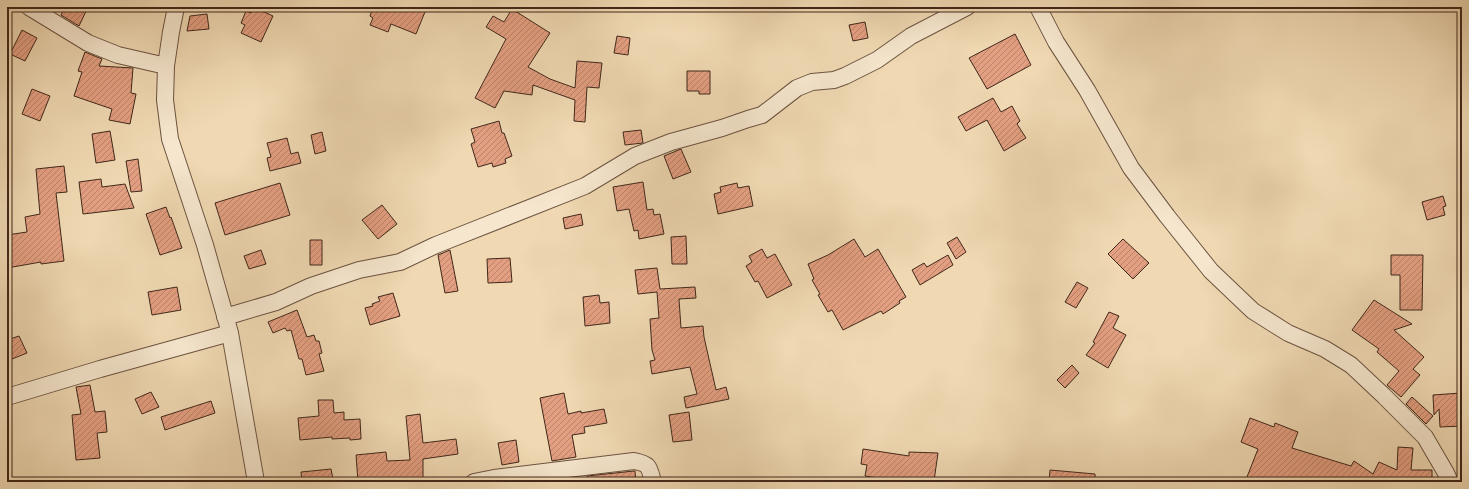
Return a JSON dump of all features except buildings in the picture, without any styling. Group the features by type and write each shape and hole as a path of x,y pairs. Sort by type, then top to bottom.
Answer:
{"street":[{"path":"29,7 88,43 118,55 166,66"},
{"path":"176,7 170,32 166,66 165,100 170,139 187,188 230,333 256,482"},
{"path":"225,317 276,302 311,286 358,270 400,262 443,242 585,186 635,156 664,144 762,115 796,88 812,82 834,80 845,76 877,60 911,36 967,7"},
{"path":"1038,7 1056,42 1087,90 1131,168 1211,271 1253,311 1288,333 1325,349 1351,365 1425,437 1446,472 1450,482"},
{"path":"7,397 100,369 230,333"},
{"path":"474,482 494,478 634,461 644,463 650,469 653,482"}]}
